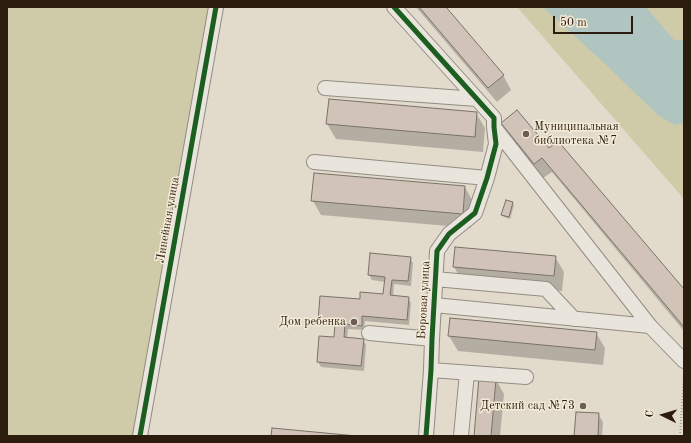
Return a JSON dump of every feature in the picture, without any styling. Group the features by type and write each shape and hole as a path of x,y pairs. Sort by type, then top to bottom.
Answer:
{"street":[{"name":"Линейная улица","path":"140,436 216,7"},
{"name":"Боровая улица","path":"394,7 494,118 496,144 487,178 475,213 449,234 437,251 426,436"},
{"path":"325,88 477,99"},
{"path":"494,127 650,326 684,361"},
{"path":"314,162 487,178"},
{"path":"435,279 546,289 574,319"},
{"path":"434,305 650,326"},
{"path":"369,333 432,340"},
{"path":"431,370 526,377"},
{"path":"461,436 467,373"}],"path":[{"path":"680,436 684,375"}],"shaded area":[{"path":"7,7 216,7 140,436 7,436"},
{"path":"517,7 684,7 684,199"},
{"path":"543,7 646,7 674,40 684,40 684,123 675,125 659,116"}],"building":[{"path":"419,7 446,7 504,75 488,88"},
{"path":"329,99 477,112 475,137 326,124"},
{"path":"517,110 549,148 558,141 684,289 684,327 542,158 534,164 501,123"},
{"path":"314,173 465,186 463,214 311,201"},
{"path":"506,200 513,202 509,217 501,215"},
{"path":"455,247 556,256 554,276 453,267"},
{"path":"370,253 411,257 408,281 392,280 390,295 409,297 407,320 362,316 362,326 345,324 344,337 364,339 361,366 317,362 319,336 334,337 335,323 318,321 320,296 360,299 360,292 383,294 385,277 368,275"},
{"path":"450,318 597,332 595,350 448,336"},
{"path":"479,377 496,379 491,436 474,436"},
{"path":"576,412 599,413 598,436 574,436"},
{"path":"272,428 357,436 271,436"}],"cycle path":[{"path":"140,436 216,7"},
{"path":"394,7 494,118 496,144 487,178 475,213 449,234 437,251 426,436"}],"place":[{"name":"Муниципальная библиотека №7","path":"526,134"},
{"name":"Дом ребенка","path":"354,322"},
{"name":"Детский сад №73","path":"583,406"}]}
